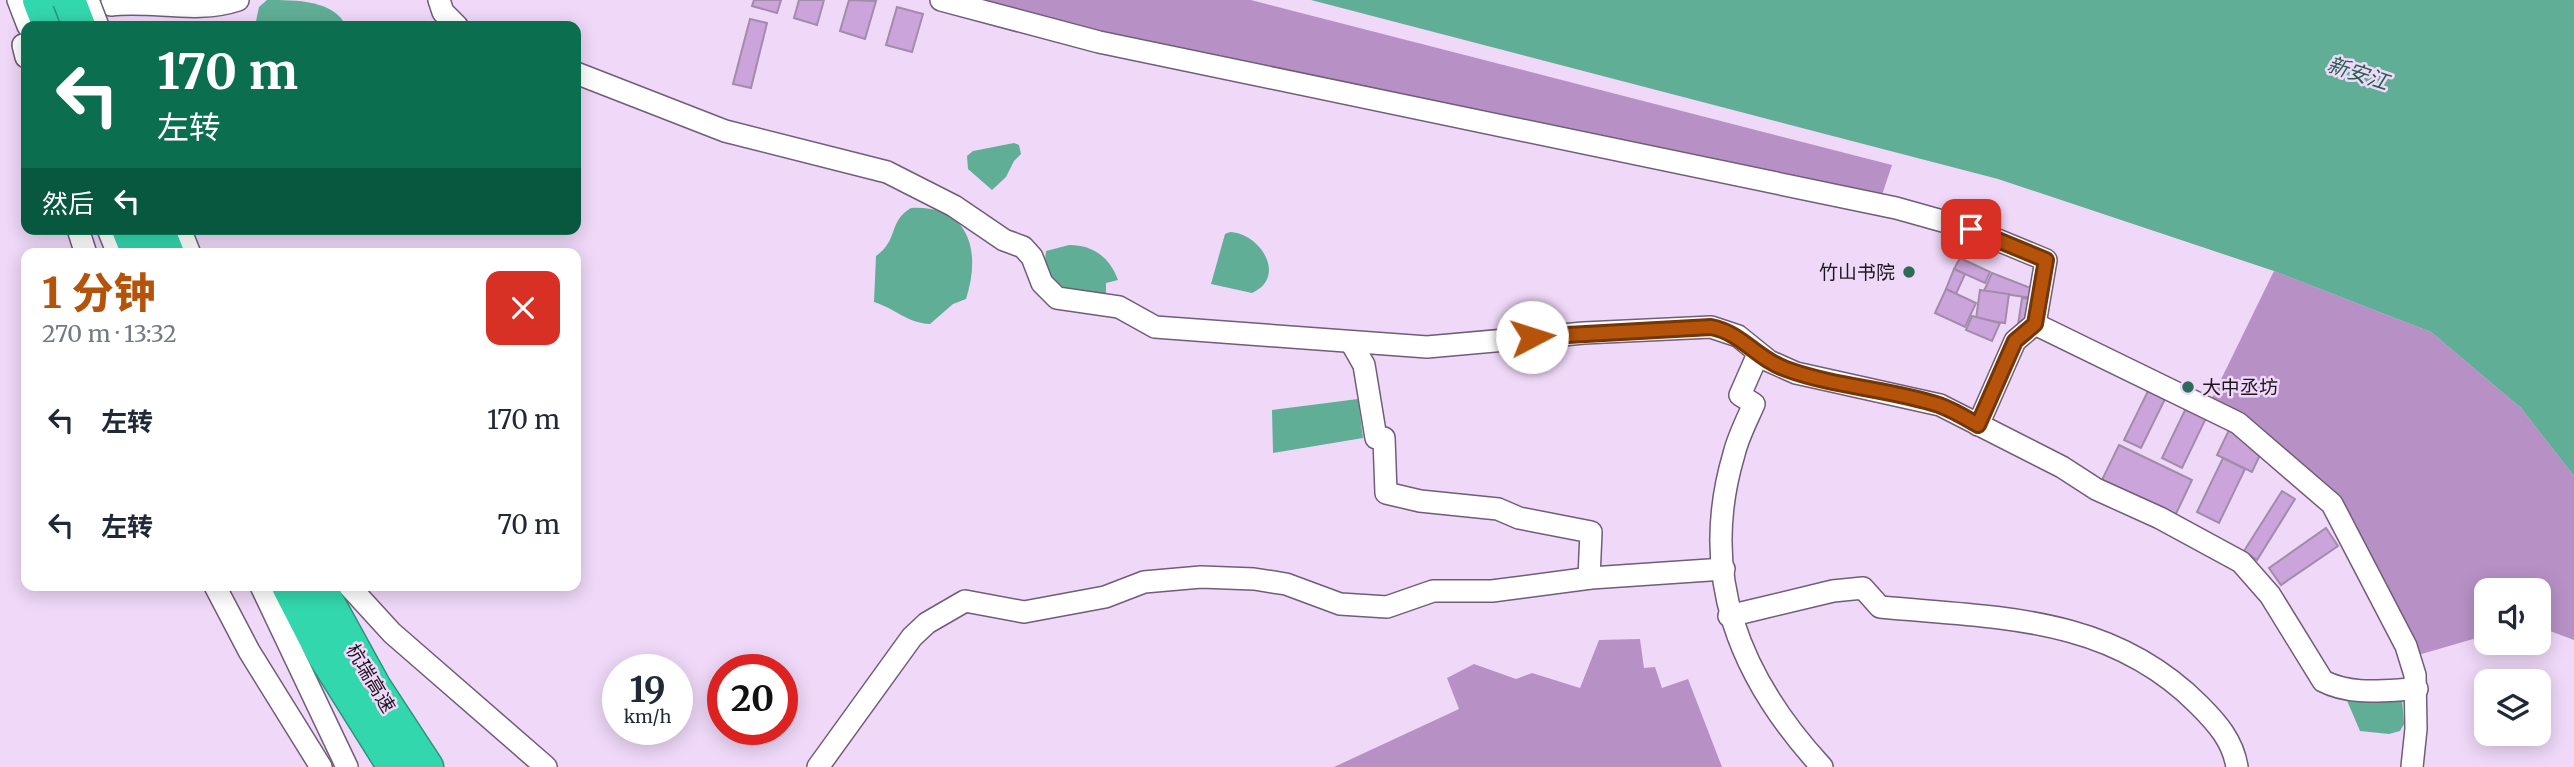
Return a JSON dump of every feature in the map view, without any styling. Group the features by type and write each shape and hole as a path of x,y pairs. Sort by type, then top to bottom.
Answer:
{"highway":[{"path":"39,0 47,21"},
{"path":"69,0 77,21"},
{"path":"130,238 154,248"},
{"name":"杭瑞高速","path":"291,591 330,666 394,767"},
{"name":"杭瑞高速","path":"322,591 374,686 427,767"}],"street":[{"path":"18,0 22,21"},
{"path":"88,0 96,21"},
{"path":"110,5 138,1 215,6 238,0"},
{"path":"439,0 443,12 452,21"},
{"path":"941,0 1099,42 1896,208 1971,229 2046,260 2035,324 2015,341 1978,425"},
{"path":"581,75 725,131 887,172 954,206 1004,240 1023,247 1032,257 1042,283 1063,301 1119,307 1155,327 1352,344 1427,347 1584,332 1711,327 1738,336 1758,354 1796,373 1940,405 2062,467 2096,489 2160,518 2241,562 2270,596 2323,681 2348,691 2417,689"},
{"path":"2035,324 2238,423 2319,492 2340,516 2406,646 2417,689 2412,767"},
{"path":"1352,344 1364,365 1376,438 1384,438 1386,494 1420,501 1498,509 1519,519 1591,532 1589,578"},
{"path":"1758,354 1740,395 1754,404 1734,453 1719,534 1729,616 1764,693 1796,738 1822,767"},
{"path":"818,767 912,637 927,623 965,601 1024,611 1105,597 1144,582 1201,577 1254,579 1286,584 1340,604 1387,607 1433,591 1492,591 1589,578 1724,569"},
{"path":"1729,616 1833,591 1863,588 1880,607 2009,620 2077,631 2138,655 2189,694 2222,728 2237,767"},
{"path":"218,591 249,651 321,767"},
{"path":"263,591 346,767"},
{"path":"354,591 392,633 546,767"}],"shaded area":[{"path":"979,0 1251,0 1892,165 1881,198 1056,24"},
{"path":"2274,271 2431,332 2521,408 2574,476 2574,640 2551,631 2551,578 2474,578 2474,639 2418,655 2341,501 2210,402"},
{"path":"1640,639 1644,668 1655,667 1662,688 1688,679 1722,767 1334,767 1459,709 1447,678 1474,664 1516,679 1532,673 1580,688 1599,640"}],"water":[{"path":"267,0 302,1 323,6 343,21 256,21 259,7"},
{"name":"新安江","path":"1311,0 2574,0 2574,476 2521,408 2431,332 2274,271 1998,179"},
{"path":"1014,143 1019,145 1021,154 1006,177 992,190 968,169 967,156 973,151"},
{"path":"911,208 931,209 947,214 959,223 967,235 971,249 972,265 966,299 953,304 930,324 914,321 874,302 876,256 888,244 899,219"},
{"path":"1230,232 1251,240 1266,257 1268,277 1263,286 1252,293 1211,284 1225,234"},
{"path":"1069,245 1086,247 1106,259 1118,280 1106,283 1106,295 1061,290 1044,272 1046,251"},
{"path":"1358,399 1363,438 1273,453 1272,410"},
{"path":"2345,696 2402,699 2404,724 2400,731 2389,734 2360,731"}],"building":[{"path":"754,0 781,0 777,13 752,6"},
{"path":"799,0 824,0 817,25 794,18"},
{"path":"849,0 876,1 865,39 840,31"},
{"path":"897,7 923,14 912,52 886,45"},
{"path":"750,19 767,23 751,88 733,84"},
{"path":"1960,258 1990,272 1985,283 1954,269"},
{"path":"1954,269 1965,274 1956,294 1946,289"},
{"path":"1992,273 2033,289 2032,298 1984,291"},
{"path":"1946,289 1976,303 1965,327 1935,313"},
{"path":"1980,290 2009,294 2005,323 1976,319"},
{"path":"2022,298 2032,299 2028,326 2018,325"},
{"path":"1972,316 2000,323 1992,341 1966,330"},
{"path":"2148,391 2165,399 2141,448 2124,440"},
{"path":"2187,406 2207,416 2182,468 2162,458"},
{"path":"2229,430 2245,438 2260,455 2252,472 2217,455"},
{"path":"2119,445 2192,480 2173,520 2100,484"},
{"path":"2223,458 2245,469 2219,523 2197,512"},
{"path":"2282,491 2295,499 2257,560 2244,551"},
{"path":"2326,528 2338,546 2281,585 2269,568"}],"place":[{"name":"竹山书院","path":"1909,272"},
{"name":"大中丞坊","path":"2188,387"}],"route":[{"path":"1532,337 1711,327 1738,336 1758,354 1782,368 1940,405 1978,425 2015,341 2035,324 2046,260 1971,229"}]}
